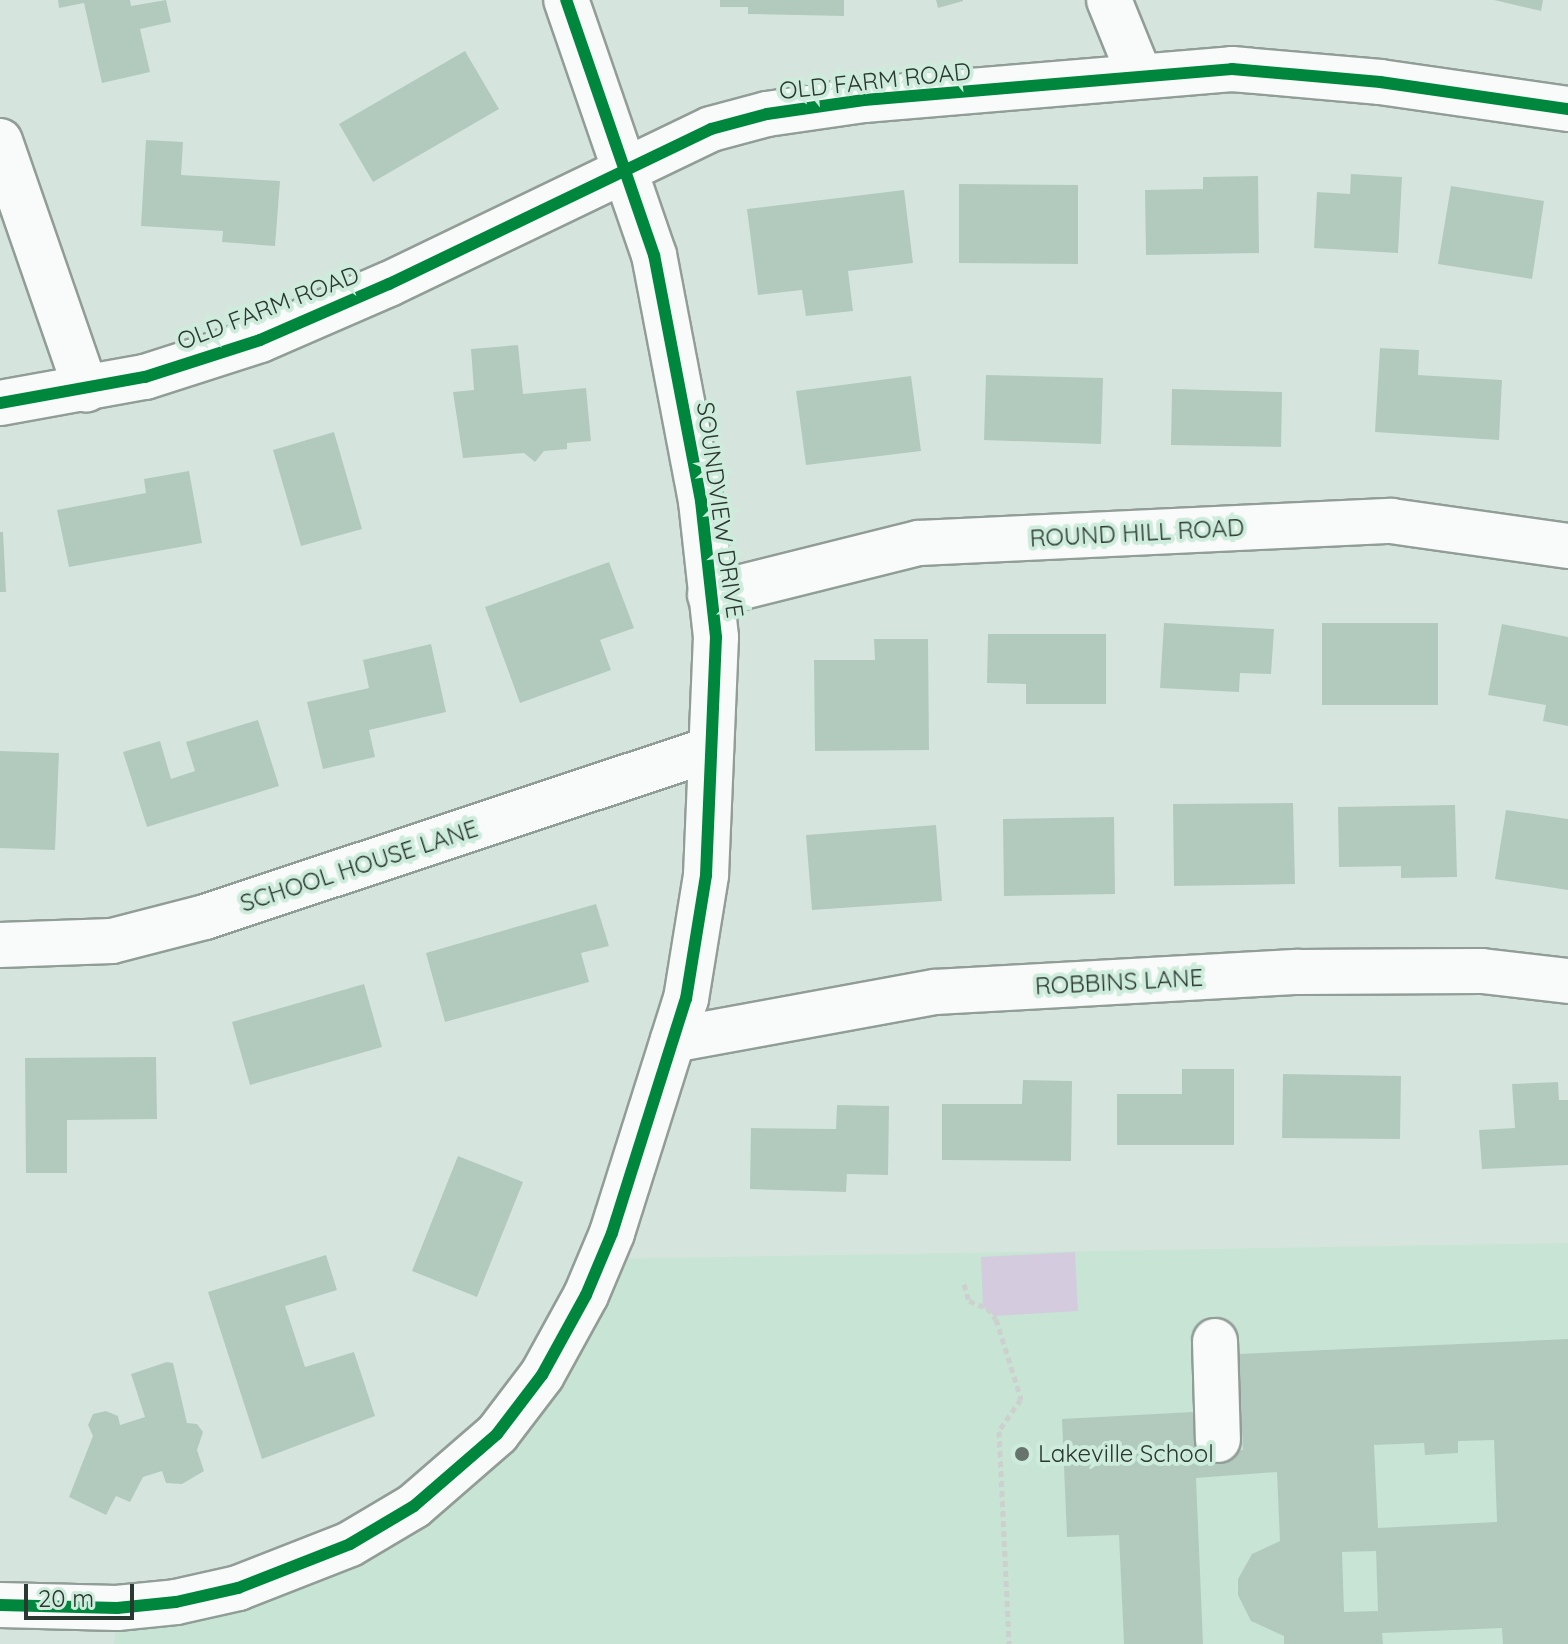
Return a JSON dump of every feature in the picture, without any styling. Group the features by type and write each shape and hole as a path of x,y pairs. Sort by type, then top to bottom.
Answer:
{"street":[{"name":"SOUNDVIEW DRIVE","path":"0,1605 117,1608 176,1602 238,1588 350,1544 456,1473 497,1434 542,1375 586,1295 612,1233 686,999 706,875 716,637 701,501 654,255 566,0"},
{"path":"1109,0 1139,74"},
{"name":"OLD FARM ROAD","path":"0,403 145,377 260,340 625,172 711,129 767,114 1139,74 1246,70 1380,82 1568,109"},
{"path":"0,141 86,390"},
{"name":"ROUND HILL ROAD","path":"710,595 919,543 1391,521 1568,546"},
{"name":"SCHOOL HOUSE LANE","path":"0,945 112,941 205,917 711,749"},
{"name":"ROBBINS LANE","path":"673,1040 935,992 1298,972 1482,971 1568,981"},
{"path":"1215,1341 1218,1440"}],"path":[{"path":"964,1284 969,1301 987,1308 996,1319 1021,1399 999,1431 1009,1644"}],"shaded area":[{"name":"Lakeville School","path":"1568,1243 1568,1644 114,1644 117,1608 176,1602 456,1473 601,1259"},
{"path":"1075,1252 1078,1311 994,1316 983,1306 981,1257"}],"building":[{"path":"58,0 130,0 131,6 166,0 171,22 140,29 150,72 102,83 84,3 59,8"},
{"path":"720,0 844,0 844,16 748,14 748,7 720,7"},
{"path":"936,0 963,0 963,1 938,8"},
{"path":"1494,0 1543,0 1541,11"},
{"path":"465,51 499,109 373,182 339,124"},
{"path":"146,140 183,142 181,175 280,181 275,246 222,242 223,231 141,226"},
{"path":"1351,174 1402,177 1398,253 1314,248 1317,192 1350,194"},
{"path":"1258,176 1259,253 1146,255 1145,190 1203,189 1203,177"},
{"path":"959,184 1078,185 1078,264 959,263"},
{"path":"1451,186 1544,201 1532,279 1438,264"},
{"path":"904,190 913,263 848,271 853,311 806,316 802,290 758,295 747,209"},
{"path":"518,345 523,394 586,388 591,441 567,443 567,449 544,451 535,462 524,453 463,458 453,392 474,390 471,349"},
{"path":"1380,348 1419,350 1418,375 1502,380 1499,440 1375,432"},
{"path":"986,375 1103,378 1101,444 984,440"},
{"path":"911,376 921,451 806,465 796,391"},
{"path":"1172,389 1282,392 1281,447 1171,445"},
{"path":"334,432 362,529 301,546 273,450"},
{"path":"189,471 202,543 69,567 57,510 146,493 144,479"},
{"path":"0,532 3,532 6,592 0,592"},
{"path":"609,562 634,628 600,640 611,670 520,703 485,607"},
{"path":"1164,623 1274,629 1271,674 1240,673 1239,692 1160,688"},
{"path":"1322,623 1438,623 1438,705 1322,705"},
{"path":"1502,624 1568,637 1568,726 1543,721 1546,705 1488,695"},
{"path":"988,634 1106,634 1106,704 1026,704 1026,684 987,683"},
{"path":"874,639 928,639 929,750 815,751 814,660 875,660"},
{"path":"431,644 446,712 369,730 375,757 323,769 307,702 369,688 363,660"},
{"path":"258,720 279,786 147,827 123,752 160,741 171,779 195,771 186,742"},
{"path":"0,751 59,753 55,850 0,848"},
{"path":"1293,803 1295,884 1174,886 1173,804"},
{"path":"1455,805 1457,877 1401,878 1401,866 1339,867 1338,807"},
{"path":"1506,810 1568,819 1568,890 1495,879"},
{"path":"1114,817 1115,894 1004,896 1003,819"},
{"path":"936,825 942,901 812,910 806,835"},
{"path":"596,904 609,946 581,953 589,982 445,1022 426,953"},
{"path":"364,984 382,1047 250,1085 232,1022"},
{"path":"156,1057 157,1119 67,1120 67,1173 26,1173 25,1058"},
{"path":"1182,1069 1234,1069 1234,1145 1117,1145 1117,1094 1182,1094"},
{"path":"1283,1074 1401,1076 1400,1139 1282,1138"},
{"path":"1023,1080 1072,1081 1071,1161 942,1160 942,1104 1022,1104"},
{"path":"1558,1082 1559,1100 1568,1100 1568,1165 1482,1169 1479,1130 1515,1128 1512,1084"},
{"path":"837,1105 889,1106 888,1175 847,1174 846,1192 750,1189 751,1128 836,1129"},
{"path":"458,1156 523,1182 477,1297 412,1271"},
{"path":"326,1255 337,1290 285,1306 305,1367 354,1352 375,1416 262,1459 208,1292"},
{"path":"1568,1339 1568,1644 1503,1644 1502,1628 1382,1633 1383,1644 1284,1644 1284,1636 1251,1621 1238,1595 1238,1579 1252,1554 1280,1541 1277,1472 1196,1478 1203,1644 1124,1644 1119,1535 1067,1537 1062,1419 1193,1412 1195,1453 1243,1450 1238,1354","holes":["1494,1440 1497,1522 1378,1528 1374,1445 1424,1443 1425,1455 1458,1453 1458,1441","1376,1551 1378,1611 1344,1612 1342,1552"]},
{"path":"167,1362 173,1363 187,1423 197,1424 203,1432 197,1450 204,1471 182,1484 166,1483 162,1471 143,1477 130,1502 116,1496 106,1515 69,1497 93,1436 88,1425 93,1414 106,1411 118,1416 120,1425 145,1417 131,1374"}],"cycle path":[{"path":"0,1605 117,1608 176,1602 238,1588 350,1544 414,1506 497,1434 542,1375 586,1295 612,1233 686,999 706,875 716,637 701,501 654,255 566,0"},
{"path":"0,403 145,377 260,340 389,284 711,129 767,114 864,100 1232,69 1380,82 1568,109"}],"place":[{"name":"Lakeville School","path":"1022,1454"}]}
